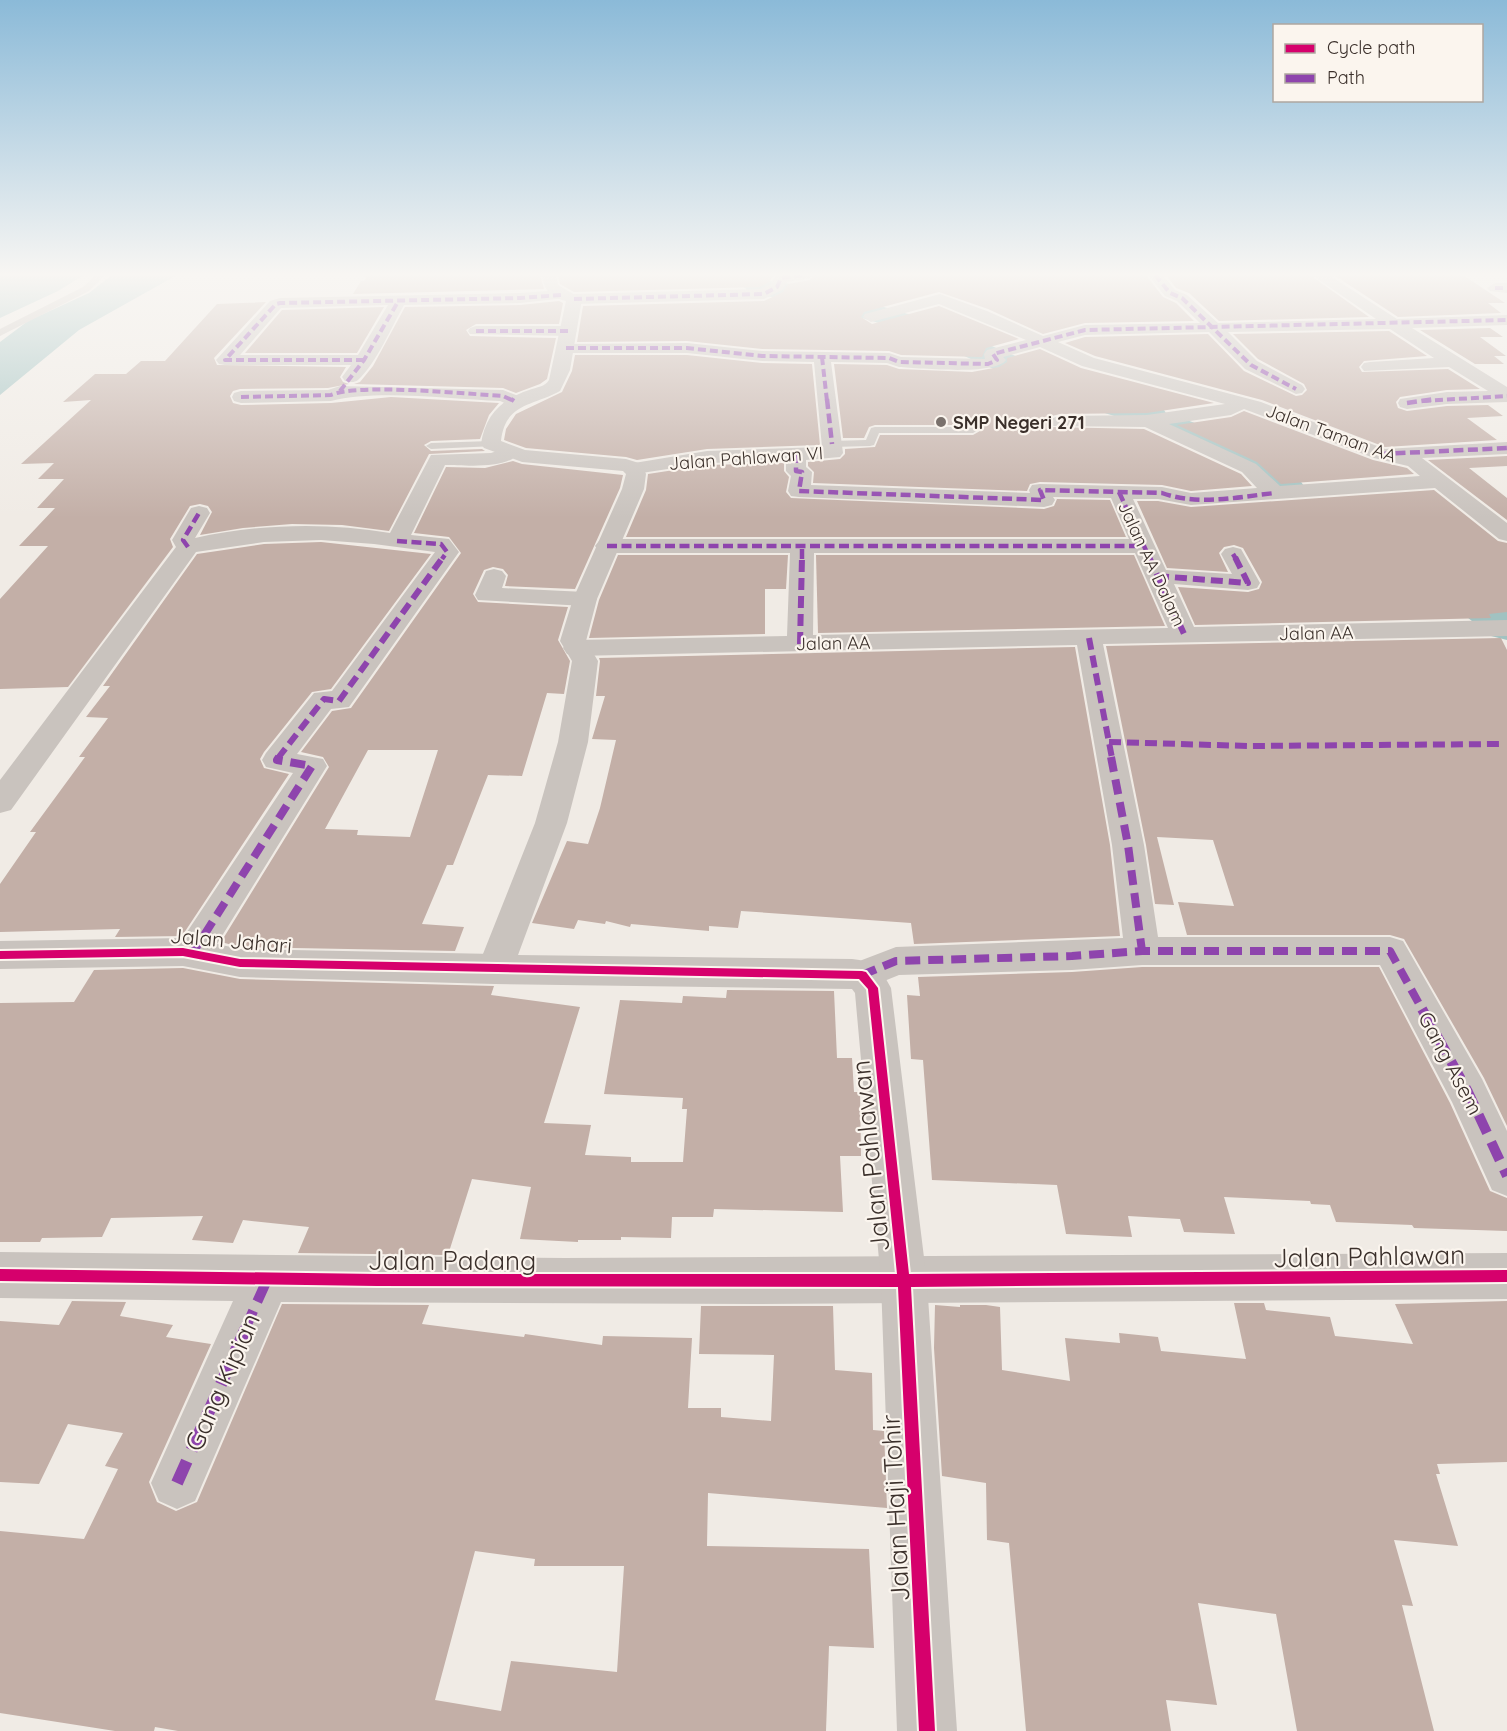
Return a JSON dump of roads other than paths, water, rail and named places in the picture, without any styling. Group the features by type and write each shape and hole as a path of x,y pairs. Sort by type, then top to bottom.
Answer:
{"street":[{"path":"230,356 225,361 364,360"},
{"path":"241,397 331,395 339,391 366,356"},
{"path":"563,356 554,387 514,401 504,410 491,436 500,448 522,456 626,465 635,468 636,474 633,489 585,599 573,642 585,661 573,742 551,823 495,969 862,975 897,961 1142,951 1128,845 1089,638"},
{"path":"760,356 889,358 899,362 970,364 988,364 998,356"},
{"name":"Jalan Taman AA","path":"1075,356 1088,362 1242,402 1381,454 1415,462 1507,534"},
{"path":"1242,356 1251,365 1296,389"},
{"path":"1443,356 1507,395"},
{"name":"Jalan Pahlawan VI","path":"635,468 706,457 833,453 822,357"},
{"path":"1370,367 1452,362"},
{"path":"339,391 503,396 514,401"},
{"path":"1407,403 1507,395"},
{"path":"1060,423 1147,421 1231,409 1242,402"},
{"path":"1147,421 1249,468 1275,493"},
{"path":"397,541 438,459 494,459 500,448"},
{"path":"1381,454 1507,448"},
{"path":"796,453 796,471 802,472 799,491 1044,500 1040,490 1162,493 1171,497 1191,499 1439,481"},
{"name":"Jalan AA Dalam","path":"1119,492 1185,636"},
{"path":"0,802 188,547 183,540 199,513"},
{"name":"Jalan Jahari","path":"188,547 228,539 367,534 397,541 441,544 447,552 339,701 324,699 276,760 312,766 192,954"},
{"path":"607,546 1143,546"},
{"path":"800,644 802,546"},
{"path":"1157,576 1248,583 1233,554"},
{"path":"495,576 488,595 585,599"},
{"name":"Jalan AA","path":"576,648 1497,628"},
{"name":"Gang Asem","path":"1142,951 1390,951 1468,1092 1507,1176"},
{"name":"Jalan Jahari","path":"0,955 183,952 240,963 495,969"},
{"name":"Jalan Pahlawan","path":"862,975 873,988 904,1282 1507,1276"},
{"name":"Jalan Padang","path":"0,1275 267,1280 904,1282"},
{"name":"Gang Kipian","path":"177,1483 267,1280"},
{"name":"Jalan Haji Tohir","path":"904,1282 927,1731"}],"lane":[{"path":"832,444 870,443 875,430 973,430"},
{"path":"431,446 500,448"}],"water":[{"path":"0,356 48,356 0,395"}],"waterway":[{"path":"992,356 1078,394 1152,417"},
{"path":"1175,427 1261,465 1285,486"},
{"path":"1426,564 1507,626"}],"place":[{"name":"SMP Negeri 271","path":"941,422"}]}
